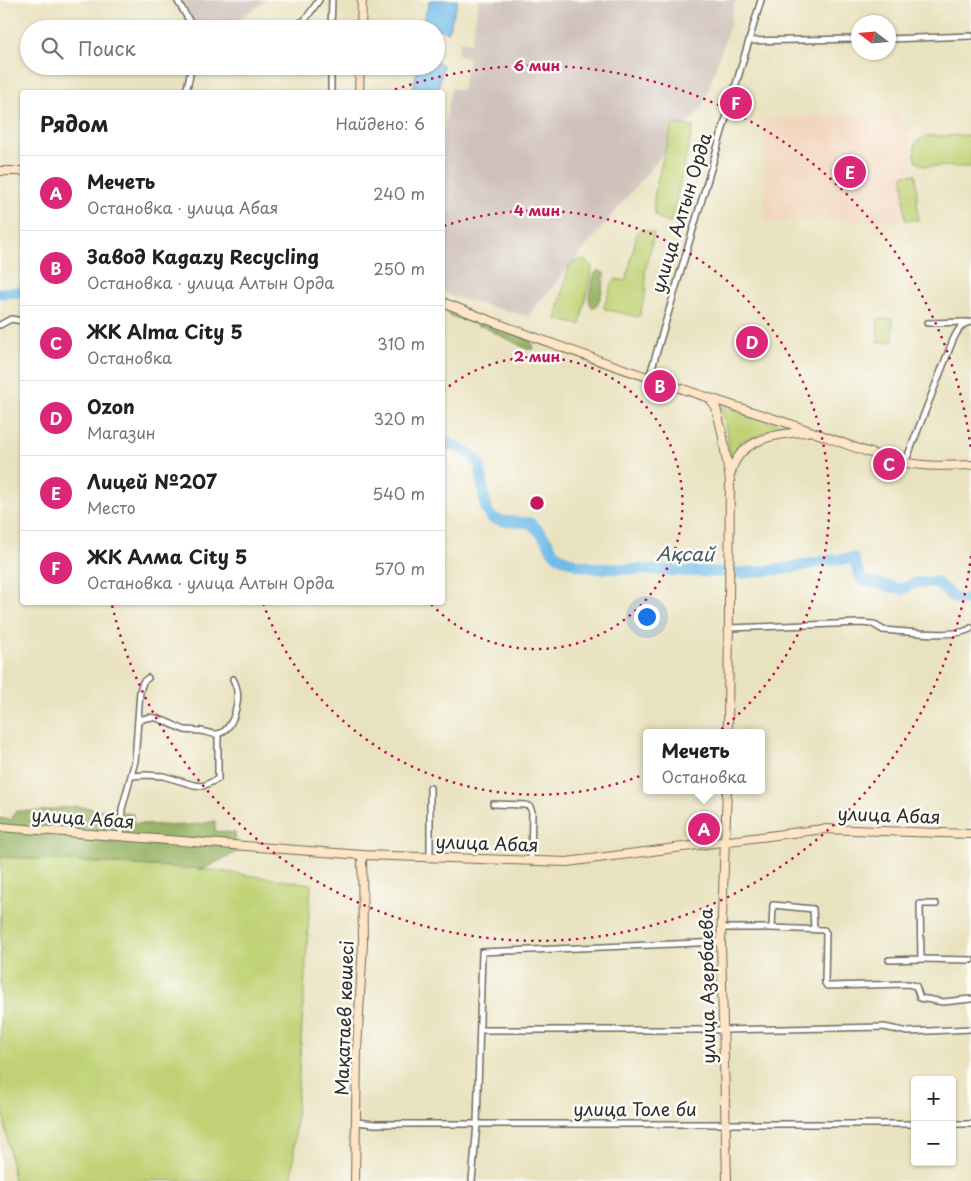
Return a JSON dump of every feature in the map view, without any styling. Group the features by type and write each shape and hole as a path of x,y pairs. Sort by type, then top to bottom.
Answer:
{"main road":[{"path":"361,20 362,0"},
{"path":"359,90 360,75"},
{"path":"0,171 20,171"},
{"path":"445,303 649,378 813,432 840,443 905,463 949,466 971,465"},
{"path":"710,399 716,408 722,432 730,480 728,729"},
{"path":"730,480 733,464 747,446 785,433 813,432"},
{"name":"улица Азербаева","path":"727,794 721,942 727,1181"},
{"name":"улица Абая","path":"0,827 362,855 567,862 823,829 971,834"},
{"name":"Мақатаев көшесі","path":"355,1181 357,1050 363,942 362,855"}],"street":[{"path":"177,0 189,20"},
{"path":"305,20 319,0"},
{"path":"331,20 332,0"},
{"name":"улица Алтын Орда","path":"649,378 761,0"},
{"path":"896,38 971,36"},
{"path":"749,41 851,39"},
{"path":"186,90 190,75"},
{"path":"330,90 331,75"},
{"path":"0,325 11,319 20,321"},
{"path":"927,323 969,322"},
{"path":"905,463 953,340 959,328 969,322"},
{"path":"729,628 860,623 873,624 883,630 956,634 968,631 971,628"},
{"path":"121,837 122,809 135,761 140,691 143,682 148,678"},
{"path":"138,722 144,717 148,717 166,721 183,729 218,734 225,731 234,718 238,702 238,688 233,679"},
{"path":"132,776 163,776 203,786 218,778 218,734"},
{"path":"430,788 430,857"},
{"path":"493,804 526,805 530,807 532,812 531,861"},
{"path":"920,959 920,904 936,904"},
{"path":"772,928 772,905 813,909 814,929"},
{"path":"721,928 824,930 826,933 825,983 827,986 908,984 916,986 920,998 943,1002 971,999"},
{"path":"472,1181 477,1124 482,952 721,942"},
{"path":"889,960 971,960"},
{"path":"480,1030 723,1030 884,1027 908,1032 971,1029"},
{"name":"улица Толе би","path":"356,1122 375,1124 911,1124"},
{"path":"956,1124 971,1124"}],"shaded area":[{"path":"184,0 267,0 237,20 190,20"},
{"path":"479,0 735,0 729,28 703,106 528,316 453,297 445,293 445,123 451,88 462,90 469,58 457,55 460,41 471,43"},
{"path":"900,113 901,124 910,127 912,172 902,173 903,220 765,221 764,119"}],"green space":[{"path":"675,124 693,127 671,222 656,216 654,199 663,159 672,127"},
{"path":"971,135 971,167 924,166 916,160 916,142 926,136"},
{"path":"916,174 918,220 905,220 903,175"},
{"path":"640,229 654,233 645,272 646,291 638,317 605,309 604,307 612,283 616,279 626,281 637,233"},
{"path":"574,261 586,261 592,267 580,325 556,319 569,266"},
{"path":"598,270 604,273 604,281 600,298 594,309 591,306 589,297 595,273"},
{"path":"445,305 497,325 499,329 522,336 533,344 533,349 527,349 484,327 455,318 449,315 445,311"},
{"path":"878,319 893,319 893,341 878,342"},
{"path":"721,406 793,428 772,430 740,442 730,463 728,437"},
{"path":"75,806 133,814 133,823 184,825 215,821 215,831 235,833 236,845 239,851 203,869 0,857 0,818 11,820 16,811 41,811"},
{"path":"1,857 203,869 311,884 292,1181 14,1181 0,1092"}],"water":[{"path":"430,0 458,0 448,32 445,31 445,20 424,20"},
{"path":"416,75 441,75 438,90 412,90"}],"waterway":[{"name":"Ақсай","path":"0,293 20,292"},
{"name":"Ақсай","path":"445,441 471,454 480,465 486,509 492,518 502,521 530,523 547,541 553,552 559,557 578,565 594,568 742,573 783,569 853,558 862,580 902,589 915,583 936,582 956,599 971,600"}],"place":[{"name":"ЖК Алма City 5","path":"736,103"},
{"name":"Лицей №207","path":"850,172"},
{"name":"Ozon","path":"752,342"},
{"name":"Завод Kagazy Recycling","path":"660,386"},
{"name":"ЖК Alma City 5","path":"889,464"},
{"name":"Мечеть","path":"704,829"}]}
